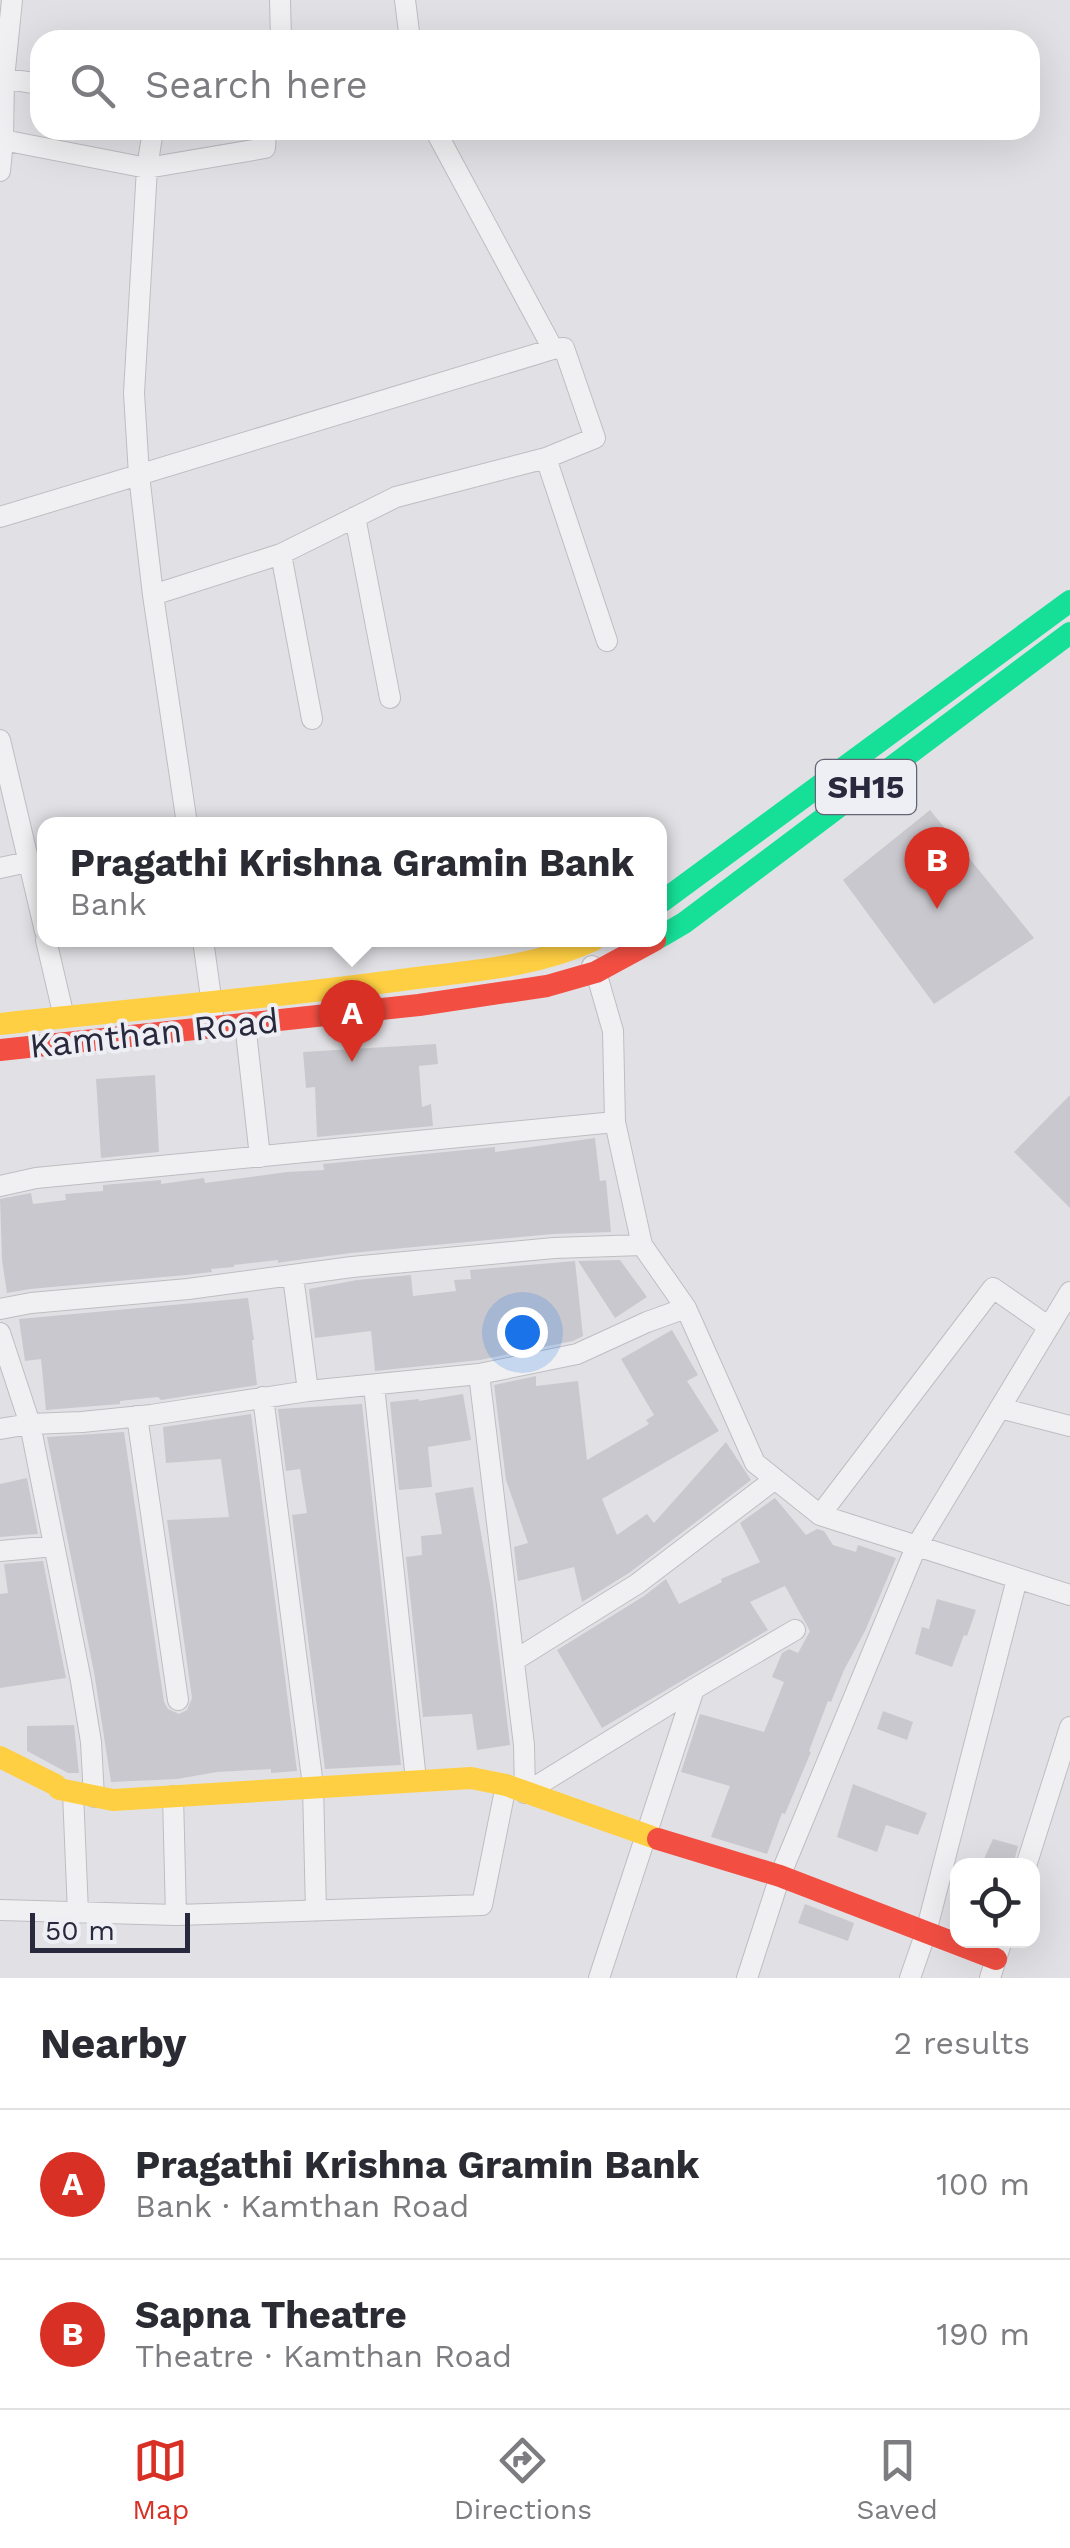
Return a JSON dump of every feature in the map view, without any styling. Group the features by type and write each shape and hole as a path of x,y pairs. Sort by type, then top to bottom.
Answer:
{"main road":[{"name":"SH15","path":"667,898 1068,607"},
{"name":"Kamthan Road","path":"667,933 684,924 1070,633"},
{"path":"822,784 840,806"},
{"name":"Kamthan Road","path":"0,1024 438,975 530,962 577,947"},
{"name":"Kamthan Road","path":"0,1050 419,1005 548,986 596,972 641,947"},
{"path":"0,1757 59,1789 113,1800 471,1778 516,1789 645,1835 780,1876 996,1959"}],"street":[{"path":"0,172 2,78 12,0"},
{"path":"280,0 281,30"},
{"path":"405,0 409,30"},
{"path":"2,78 30,82"},
{"path":"3,140 148,168 265,148 265,140"},
{"path":"152,140 134,392 153,595 185,817"},
{"path":"440,140 553,349"},
{"path":"0,503 0,517 564,348 595,438 546,458 396,497 281,554 153,595"},
{"path":"546,458 607,641"},
{"path":"355,517 390,698"},
{"path":"281,554 312,719"},
{"path":"0,740 37,901"},
{"path":"0,868 28,862"},
{"path":"48,947 64,1017"},
{"path":"205,947 214,1026"},
{"path":"587,947 612,1030 615,1122 642,1245 686,1308 756,1463 820,1515 1070,1595"},
{"path":"245,1024 260,1157"},
{"path":"0,1186 36,1178 615,1122"},
{"path":"0,1309 352,1267 554,1248 642,1245"},
{"path":"293,1276 308,1391"},
{"path":"820,1515 993,1288 1049,1327"},
{"path":"748,1978 780,1876 916,1546 1070,1292"},
{"path":"0,1429 478,1374 577,1354 686,1308"},
{"path":"0,1332 30,1424 91,1742 84,1794 78,1913"},
{"path":"0,1910 176,1916 482,1905 516,1789 524,1745 478,1374"},
{"path":"374,1386 416,1780"},
{"path":"263,1397 313,1786 316,1911"},
{"path":"1000,1408 1070,1426"},
{"path":"137,1416 178,1700"},
{"path":"514,1660 637,1584 775,1479"},
{"path":"0,1551 54,1546"},
{"path":"910,1978 926,1932 1018,1580"},
{"path":"516,1789 795,1630"},
{"path":"600,1978 694,1689"},
{"path":"1029,1858 1070,1727"},
{"path":"172,1796 176,1916"}],"building":[{"path":"930,810 1034,938 934,1004 843,880"},
{"path":"436,1044 438,1064 419,1066 422,1107 431,1104 433,1126 317,1137 315,1087 306,1088 303,1052"},
{"path":"155,1075 159,1152 101,1158 96,1079"},
{"path":"1070,1095 1070,1208 1014,1152"},
{"path":"595,1138 600,1181 606,1180 611,1232 278,1260 211,1269 212,1272 7,1293 0,1199 31,1193 33,1204 66,1200 65,1194 103,1191 103,1185 161,1180 161,1184 204,1178 205,1183 324,1170 323,1164 495,1147 495,1152"},
{"path":"620,1260 647,1297 615,1318 578,1261"},
{"path":"575,1261 583,1336 573,1341 480,1360 375,1371 371,1331 315,1338 309,1289 411,1275 413,1296 456,1291 454,1280 471,1279 470,1270"},
{"path":"248,1298 257,1385 161,1400 158,1397 46,1410 41,1359 25,1361 19,1319"},
{"path":"672,1330 698,1375 687,1381 719,1431 602,1499 617,1535 647,1514 654,1523 726,1442 751,1480 629,1573 582,1602 574,1567 518,1581 514,1547 528,1543 506,1480 494,1385 536,1376 536,1386 578,1381 587,1460 649,1424 646,1420 654,1415 621,1359"},
{"path":"463,1394 471,1440 428,1447 432,1487 399,1490 390,1402"},
{"path":"362,1404 401,1765 325,1769 292,1515 307,1513 300,1469 286,1471 278,1409"},
{"path":"251,1414 297,1771 217,1772 177,1779 111,1782 94,1672 47,1437 124,1432 164,1702 179,1714 187,1710 192,1698 167,1520 229,1517 221,1459 166,1463 163,1427"},
{"path":"27,1478 38,1534 0,1537 0,1484"},
{"path":"473,1487 493,1602 510,1745 477,1750 472,1714 423,1717 406,1557 422,1555 421,1536 442,1534 435,1493"},
{"path":"775,1498 806,1535 817,1529 824,1531 833,1545 856,1552 858,1545 896,1558 865,1631 831,1702 828,1701 811,1752 767,1854 711,1837 730,1786 681,1772 700,1714 764,1732 784,1682 772,1677 782,1653 789,1649 798,1653 810,1631 785,1586 750,1602 768,1630 602,1728 557,1650 666,1579 679,1604 760,1562 740,1523"},
{"path":"43,1561 66,1678 0,1688 0,1594 8,1593 4,1564"},
{"path":"937,1599 976,1610 952,1667 915,1654 922,1627 929,1629"},
{"path":"883,1711 913,1722 907,1740 877,1729"},
{"path":"74,1725 79,1773 68,1773 27,1751 27,1726"},
{"path":"853,1784 927,1813 918,1835 886,1825 877,1852 837,1837"},
{"path":"993,1839 1018,1846 1015,1858 984,1858"},
{"path":"805,1904 854,1923 848,1941 798,1923"}],"traffic: fast":[{"path":"667,898 1070,601"},
{"path":"667,933 1070,633"}],"traffic: slow":[{"path":"0,1024 479,970 577,947"},
{"path":"0,1757 59,1789 113,1800 471,1778 506,1785 658,1839"}],"traffic: jam":[{"path":"0,1050 419,1005 547,986 596,972 642,947"},
{"path":"658,1839 780,1876 996,1959"}],"place":[{"name":"Sapna Theatre","path":"937,909"},
{"name":"Pragathi Krishna Gramin Bank","path":"352,1062"}]}
